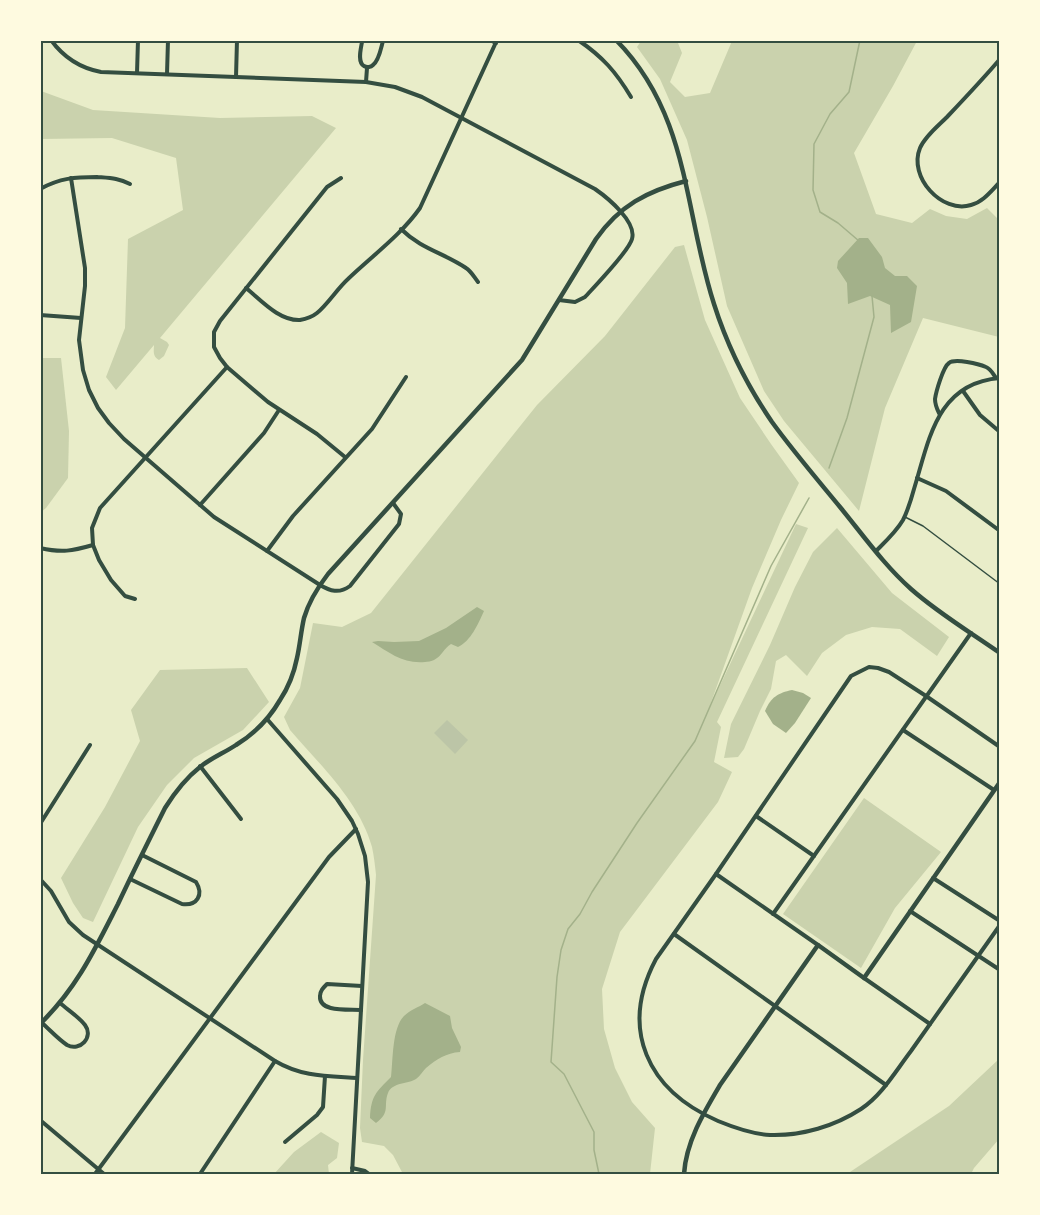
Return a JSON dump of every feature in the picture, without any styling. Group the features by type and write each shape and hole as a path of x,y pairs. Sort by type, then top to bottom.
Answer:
{"street":[{"path":"51,40 65,56 82,67 101,72 366,82 387,85 422,97 595,189 611,201 630,224 632,229 630,245 585,297 575,302 559,300"},
{"path":"137,73 138,40"},
{"path":"167,74 168,40"},
{"path":"236,77 237,40"},
{"path":"246,288 285,318 298,320 310,318 347,279 401,229 420,208 496,42 490,40"},
{"path":"578,40 610,66 631,97"},
{"path":"616,40 641,71 663,108 678,149 714,305 743,374 761,405 781,434 895,574 912,590 999,653"},
{"path":"362,42 360,60 363,66 367,67 374,65 383,41"},
{"path":"999,58 923,143 917,163 925,185 944,202 957,206 979,202 999,182"},
{"path":"366,82 367,67"},
{"path":"40,189 71,177 118,178 130,184"},
{"path":"71,177 85,268 78,340 83,370 98,408 124,439 214,517 328,590 345,590 352,584 399,524 400,514 393,503"},
{"path":"341,178 327,187 220,321 213,337 216,352 227,367 260,396 317,434 345,457"},
{"path":"60,1003 86,1026 88,1034 86,1041 79,1046 71,1046 41,1024 81,974 171,798 200,766 245,739 267,719 281,700 293,673 309,604 320,585 522,360 596,239 609,222 630,204 649,193 686,181"},
{"path":"401,229 416,242 465,267 478,282"},
{"path":"40,315 81,318"},
{"path":"940,414 935,400 947,364 956,361 986,367 998,378"},
{"path":"135,599 125,596 111,580 93,545 92,528 100,508 227,367"},
{"path":"267,551 293,516 372,429 406,377"},
{"path":"876,551 896,531 904,517 931,432 940,414 963,391 983,381 998,378"},
{"path":"963,391 980,415 999,432"},
{"path":"200,505 264,433 279,410"},
{"path":"917,478 939,486 999,531"},
{"path":"40,548 58,552 93,545"},
{"path":"773,914 971,633"},
{"path":"933,878 999,923 877,1097 859,1110 818,1130 770,1135 740,1131 704,1114 662,1082 643,1044 640,1026 640,1007 648,973 851,676 869,667 889,672 999,747"},
{"path":"267,719 344,808 356,829 365,856 368,882 352,1174"},
{"path":"903,730 994,790"},
{"path":"40,824 90,745"},
{"path":"200,766 240,819"},
{"path":"864,978 999,782"},
{"path":"756,816 814,856"},
{"path":"95,1174 329,857 356,829"},
{"path":"130,879 182,904 190,905 199,897 200,889 196,882 142,855"},
{"path":"716,874 930,1024"},
{"path":"40,879 51,891 69,922 83,935 275,1061 297,1071 357,1078"},
{"path":"910,911 999,970"},
{"path":"674,934 886,1085"},
{"path":"684,1174 689,1148 720,1085 818,945"},
{"path":"361,1010 329,1009 322,1004 320,997 321,990 327,984 362,986"},
{"path":"200,1174 275,1061"},
{"path":"285,1142 317,1115 323,1107 325,1076"},
{"path":"40,1120 104,1174"},
{"path":"352,1168 369,1174"}],"lane":[{"path":"904,517 923,525 999,584"}],"shaded area":[{"path":"641,41 678,43 682,53 670,82 685,97 710,93 732,41 917,41 854,153 876,214 912,223 930,209 946,216 967,219 987,208 999,220 999,337 923,318 885,408 859,511 784,421 764,391 727,306 687,140 660,79 637,47"},
{"path":"41,91 93,110 220,118 312,116 336,128 160,338 169,345 164,356 159,360 155,357 154,345 116,390 106,377 125,328 128,239 183,210 176,158 112,138 41,139"},
{"path":"859,238 868,238 882,257 885,268 895,276 907,276 917,286 911,322 891,333 890,305 870,296 848,304 847,283 837,268 838,261"},
{"path":"684,245 705,320 740,398 799,483 752,588 708,711 796,524 808,528 717,722 721,727 714,762 732,772 718,802 620,932 602,989 604,1029 615,1068 632,1102 655,1128 650,1174 403,1174 393,1155 384,1146 362,1142 360,1128 376,875 372,847 366,830 349,799 290,730 284,717 300,688 313,623 342,627 371,613 537,405 605,336 675,247"},
{"path":"41,358 61,358 69,431 68,478 41,512"},
{"path":"837,528 892,593 949,637 937,656 900,629 872,627 846,635 822,653 807,676 786,655 776,661 771,689 744,749 738,757 724,758 731,724 770,645 795,587 813,552"},
{"path":"477,607 484,611 470,636 458,647 451,644 433,660 417,662 403,659 372,642 419,641 446,628"},
{"path":"247,668 269,702 243,730 194,758 167,785 138,827 93,922 83,918 61,878 105,807 140,741 131,710 160,670"},
{"path":"792,690 811,698 786,733 773,724 765,711 776,696"},
{"path":"864,798 941,852 895,908 861,968 783,914"},
{"path":"425,1003 450,1016 452,1028 461,1047 460,1052 442,1057 413,1081 390,1089 384,1116 376,1123 370,1118 373,1099 391,1077 397,1028 404,1016"},
{"path":"999,1059 999,1139 971,1174 847,1174 949,1106"},
{"path":"321,1132 339,1143 337,1158 328,1165 329,1174 274,1174 294,1152"}],"building":[{"path":"447,720 468,740 455,754 434,733"}],"waterway":[{"path":"859,241 838,223 820,212 813,190 814,144 830,114 849,92 860,40"},
{"path":"829,468 847,418 874,317 872,296"},
{"path":"599,1174 594,1150 594,1132 564,1074 551,1062 561,950 568,929 580,914 637,823 695,741 771,566 809,498"}]}
